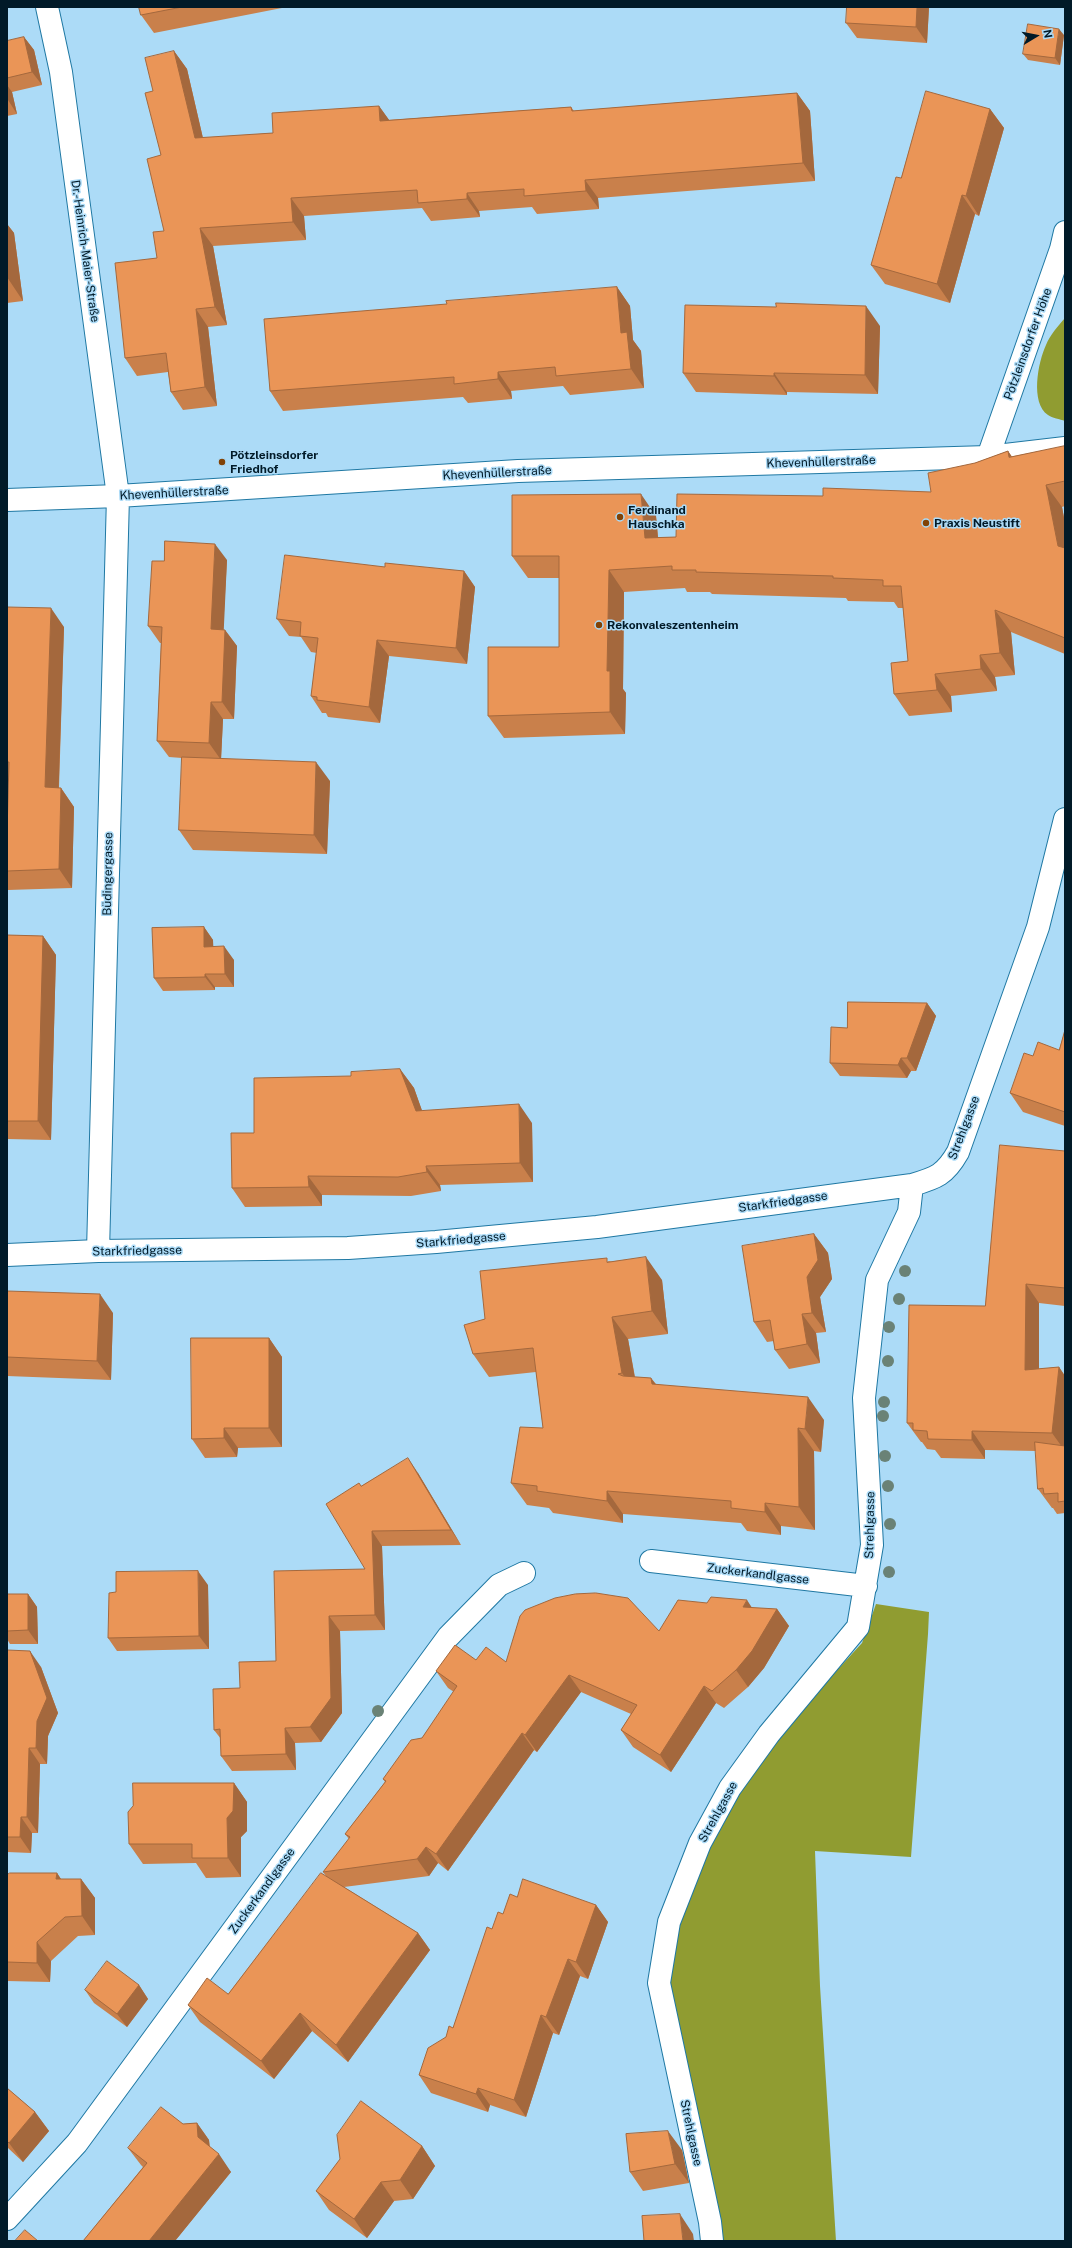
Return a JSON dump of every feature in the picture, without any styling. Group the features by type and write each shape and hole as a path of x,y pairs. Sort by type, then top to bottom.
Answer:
{"street":[{"name":"Dr.-Heinrich-Maier-Straße","path":"47,7 60,72 118,496"},
{"name":"Pötzleinsdorfer Höhe","path":"988,457 1062,249 1065,232"},
{"name":"Khevenhüllerstraße","path":"7,500 118,496 518,471 988,457 1065,448"},
{"name":"Büdingergasse","path":"98,1251 118,496"},
{"name":"Strehlgasse","path":"712,2241 710,2222 660,1983 669,1922 700,1843 730,1788 768,1734 858,1628 872,1545 865,1390 877,1280 909,1212 912,1185 937,1178 950,1166 958,1152 1038,927 1065,819"},
{"name":"Starkfriedgasse","path":"7,1255 98,1251 348,1248 436,1242 597,1227 912,1185"},
{"name":"Zuckerkandlgasse","path":"651,1561 866,1586"},
{"name":"Zuckerkandlgasse","path":"7,2219 77,2143 448,1637 499,1585 524,1573"}],"green space":[{"path":"1065,318 1065,421 1048,415 1042,409 1037,392 1037,382 1040,361 1046,345 1052,334"},
{"path":"876,1604 929,1612 928,1634 911,1857 815,1851 820,1986 836,2241 720,2241 669,1988 677,1930 719,1823 775,1738 862,1643"}],"building":[{"path":"139,7 182,7 141,15"},
{"path":"847,7 917,7 916,27 846,23"},
{"path":"1028,24 1059,29 1055,58 1023,54"},
{"path":"24,37 32,72 7,78 7,41"},
{"path":"174,51 195,138 273,133 272,113 379,106 380,121 571,107 572,111 797,93 803,163 585,180 586,191 524,196 524,189 467,193 467,199 418,203 417,190 291,198 293,222 200,228 215,307 196,309 205,387 171,392 166,353 125,358 115,263 157,258 153,232 164,231 147,159 161,155 145,93 153,91 145,58"},
{"path":"926,91 990,109 966,196 962,195 937,284 871,265 896,177 901,178"},
{"path":"617,287 621,333 627,332 631,369 556,376 555,367 498,372 498,379 454,384 454,377 270,391 264,319 447,304 446,301"},
{"path":"776,303 866,306 865,375 774,373 774,376 683,373 685,305 776,307"},
{"path":"1065,446 1065,481 1046,485 1058,546 1065,548 1065,638 995,610 1000,653 980,655 981,669 935,674 937,690 894,694 891,663 908,661 901,586 883,586 883,580 833,578 833,576 696,572 696,570 672,570 672,566 609,570 607,671 610,671 610,712 488,716 488,647 559,647 559,556 512,556 512,495 641,494 645,538 676,537 677,494 823,496 823,488 931,492 928,473 975,463 1008,451 1009,457"},
{"path":"165,541 215,544 211,629 225,630 222,702 211,702 209,743 157,741 162,627 148,626 152,561 164,561"},
{"path":"285,555 385,567 385,563 464,571 456,648 377,640 369,707 317,700 317,697 311,696 318,638 300,636 301,622 277,619"},
{"path":"7,607 51,608 45,787 61,788 59,869 7,871 9,762 7,762"},
{"path":"182,757 316,762 314,835 179,830"},
{"path":"204,927 204,947 224,946 225,974 205,974 205,977 154,978 152,928"},
{"path":"7,935 43,936 38,1121 7,1121"},
{"path":"848,1002 927,1003 907,1058 901,1058 898,1065 830,1063 831,1027 847,1028"},
{"path":"1065,1030 1065,1112 1010,1093 1024,1053 1033,1056 1038,1042 1059,1050"},
{"path":"400,1069 416,1111 519,1104 520,1163 426,1166 427,1172 398,1177 308,1176 309,1187 232,1188 231,1133 254,1133 254,1078 351,1076 351,1072"},
{"path":"1000,1145 1065,1151 1065,1288 1026,1284 1025,1370 1059,1367 1052,1433 972,1431 972,1440 928,1439 927,1431 913,1430 913,1423 907,1423 909,1305 985,1306"},
{"path":"814,1234 818,1260 807,1277 812,1313 802,1314 807,1344 775,1350 770,1320 754,1322 742,1246"},
{"path":"646,1257 652,1311 612,1317 622,1373 618,1374 623,1376 651,1378 652,1384 808,1397 805,1429 798,1428 799,1507 765,1503 765,1512 731,1508 731,1501 607,1491 607,1501 537,1491 537,1486 511,1483 520,1427 543,1428 533,1348 473,1354 464,1325 485,1319 480,1271 607,1258 607,1262"},
{"path":"7,1291 100,1294 97,1361 7,1357"},
{"path":"191,1338 269,1338 269,1428 224,1428 224,1438 192,1439"},
{"path":"1035,1442 1065,1446 1065,1501 1058,1502 1058,1493 1044,1494 1043,1488 1038,1489"},
{"path":"408,1458 451,1530 372,1531 375,1615 329,1616 331,1698 310,1727 285,1728 286,1754 221,1756 220,1729 214,1730 213,1689 240,1688 239,1662 276,1661 274,1571 365,1569 326,1504 359,1483 361,1486"},
{"path":"198,1571 199,1636 108,1638 109,1593 116,1592 116,1572"},
{"path":"596,1593 628,1598 659,1631 678,1600 707,1603 711,1597 747,1600 743,1607 777,1609 752,1651 736,1670 712,1691 704,1686 660,1755 621,1730 637,1705 569,1675 525,1735 522,1733 436,1854 426,1847 417,1859 323,1872 350,1837 345,1834 386,1781 383,1779 411,1740 422,1738 457,1686 436,1671 455,1645 476,1660 486,1647 506,1662 520,1616 525,1610 555,1598 575,1594"},
{"path":"7,1594 28,1594 28,1630 7,1631"},
{"path":"7,1650 30,1651 47,1698 37,1721 36,1748 29,1748 27,1817 21,1817 20,1837 7,1837"},
{"path":"133,1783 234,1783 233,1811 227,1818 228,1858 192,1858 192,1844 129,1844 128,1812 133,1806"},
{"path":"10,1873 57,1873 56,1879 81,1879 82,1916 65,1917 37,1942 37,1963 7,1962 7,1875"},
{"path":"321,1873 418,1933 336,2045 300,2013 261,2061 188,2005 207,1978 228,1994"},
{"path":"523,1879 596,1905 576,1962 568,1959 546,2017 541,2015 514,2100 478,2088 476,2094 419,2075 428,2048 446,2037 449,2026 453,2028 487,1927 492,1929 498,1912 503,1914 510,1894 517,1897"},
{"path":"107,1961 139,1985 117,2014 85,1990"},
{"path":"7,2088 35,2112 9,2143 7,2141"},
{"path":"361,2101 422,2146 400,2180 381,2182 354,2219 316,2191 340,2159 337,2135"},
{"path":"161,2107 183,2124 197,2123 198,2137 219,2154 149,2241 83,2241 147,2163 128,2148"},
{"path":"668,2131 675,2164 630,2172 626,2134"},
{"path":"680,2214 683,2241 644,2241 642,2216"},
{"path":"25,2230 38,2241 15,2241"}],"place":[{"name":"Pötzleinsdorfer Friedhof","path":"222,462"},
{"name":"Ferdinand Hauschka","path":"620,517"},
{"name":"Praxis Neustift","path":"926,523"},
{"name":"Rekonvaleszentenheim","path":"599,625"}]}
